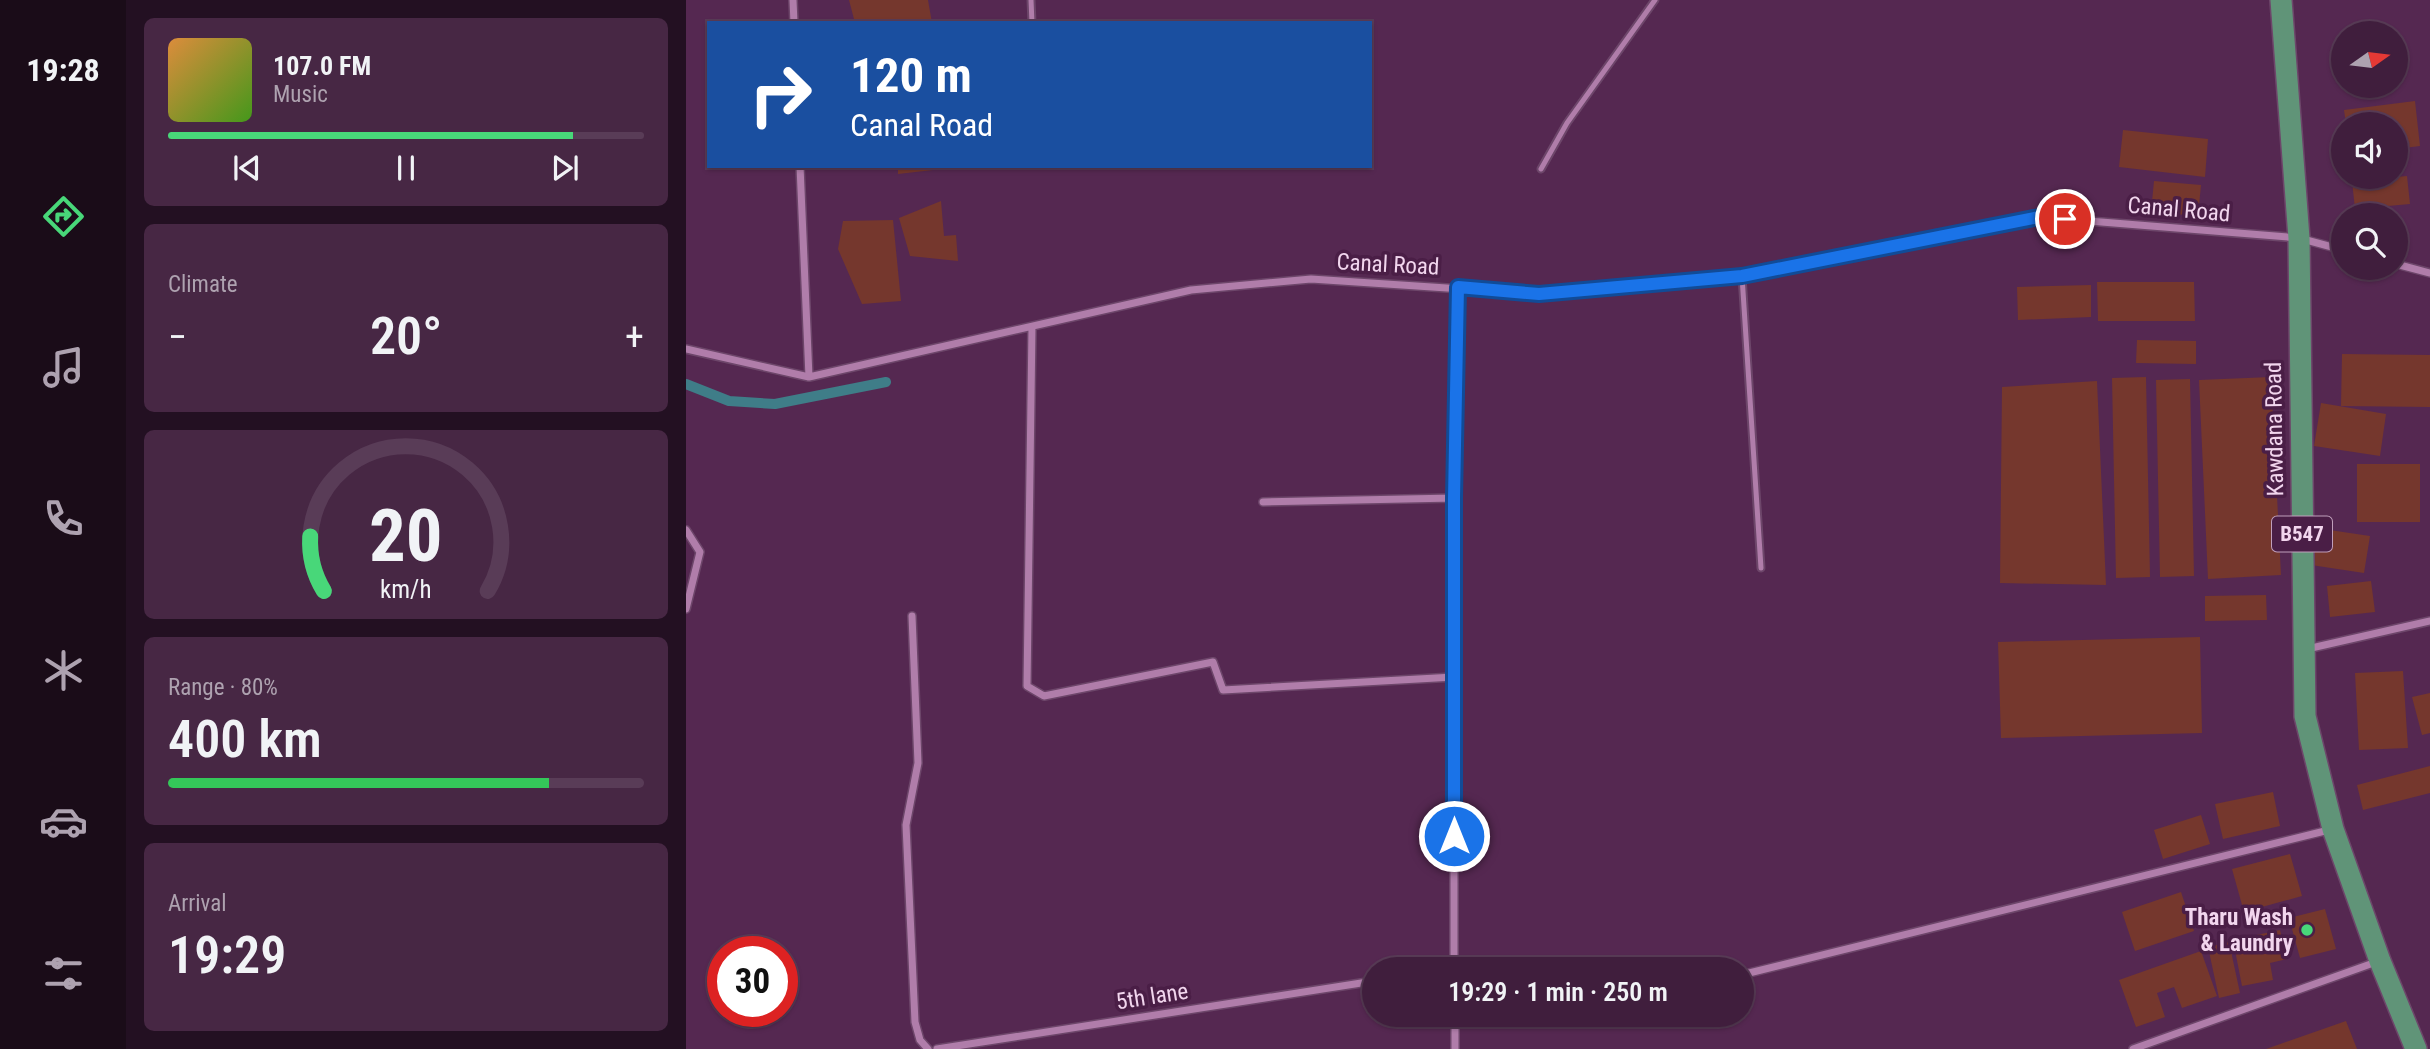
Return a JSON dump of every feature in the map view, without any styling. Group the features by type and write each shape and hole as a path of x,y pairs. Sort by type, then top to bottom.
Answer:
{"main road":[{"name":"Kawdana Road","path":"2281,0 2299,239 2305,716 2333,829 2380,961 2416,1049"}],"street":[{"path":"793,0 794,21"},
{"path":"800,168 809,377"},
{"name":"Canal Road","path":"686,349 809,377 1191,290 1311,279 1539,294 1742,276 2039,217 2299,239 2331,247"},
{"path":"2408,267 2430,273"},
{"path":"1453,957 1454,498 1458,287"},
{"path":"1032,327 1027,686 1044,696 1213,662 1223,690 1454,677"},
{"path":"1263,502 1454,498"},
{"path":"686,530 701,552 686,609"},
{"path":"912,616 918,763 906,825 915,1022 920,1040 928,1049"},
{"path":"2303,650 2430,621"},
{"path":"1754,972 2333,829"},
{"path":"2133,1049 2380,961"},
{"name":"5th lane","path":"937,1049 1362,984"},
{"path":"1455,1027 1455,1049"}],"lane":[{"path":"1031,0 1031,21"},
{"path":"1541,169 1567,123 1655,0"},
{"path":"1742,276 1760,568"}],"building":[{"path":"849,0 928,0 932,21 854,21"},
{"path":"2415,101 2420,146 2408,148 2408,112 2344,110"},
{"path":"2123,130 2208,139 2205,177 2119,167"},
{"path":"898,168 933,168 933,170 898,174"},
{"path":"2154,181 2201,185 2198,216 2151,212"},
{"path":"2408,185 2410,204 2354,203 2353,189 2408,189"},
{"path":"941,201 944,236 956,235 958,261 910,256 899,218"},
{"path":"893,220 901,301 862,304 838,249 843,221"},
{"path":"2097,282 2194,282 2195,321 2098,321"},
{"path":"2091,285 2091,317 2018,320 2017,287"},
{"path":"2137,340 2196,341 2196,364 2136,363"},
{"path":"2342,354 2430,355 2430,407 2341,406"},
{"path":"2146,377 2150,577 2116,578 2112,378"},
{"path":"2271,377 2281,575 2208,579 2199,380"},
{"path":"2190,379 2194,576 2160,577 2156,380"},
{"path":"2097,381 2106,585 2000,583 2002,387"},
{"path":"2321,403 2386,414 2380,456 2314,446"},
{"path":"2357,464 2420,464 2420,522 2357,522"},
{"path":"2316,528 2370,536 2364,573 2311,565"},
{"path":"2371,581 2375,612 2330,617 2327,586"},
{"path":"2266,595 2267,620 2205,621 2205,596"},
{"path":"2200,637 2202,733 2001,738 1998,642"},
{"path":"2403,671 2408,748 2359,750 2355,673"},
{"path":"2430,693 2430,733 2422,735 2412,697"},
{"path":"2430,766 2430,793 2363,810 2357,785"},
{"path":"2273,792 2280,826 2223,839 2215,804"},
{"path":"2201,815 2210,844 2163,859 2154,830"},
{"path":"2290,854 2302,896 2244,912 2232,869"},
{"path":"2181,892 2194,931 2135,951 2122,912"},
{"path":"2325,909 2336,949 2300,958 2289,918"},
{"path":"2280,930 2287,959 2270,963 2273,980 2242,986 2233,940"},
{"path":"2229,942 2240,993 2219,998 2208,947"},
{"path":"2201,951 2217,996 2182,1008 2174,987 2157,993 2165,1017 2136,1027 2119,980"},
{"path":"2346,1021 2357,1049 2266,1049"}],"waterway":[{"path":"686,384 729,401 775,404 886,382"}],"place":[{"name":"Tharu Wash & Laundry","path":"2307,930"}],"route":[{"path":"1454,836 1454,498 1458,287 1539,294 1742,276 2039,217 2065,219"}]}
